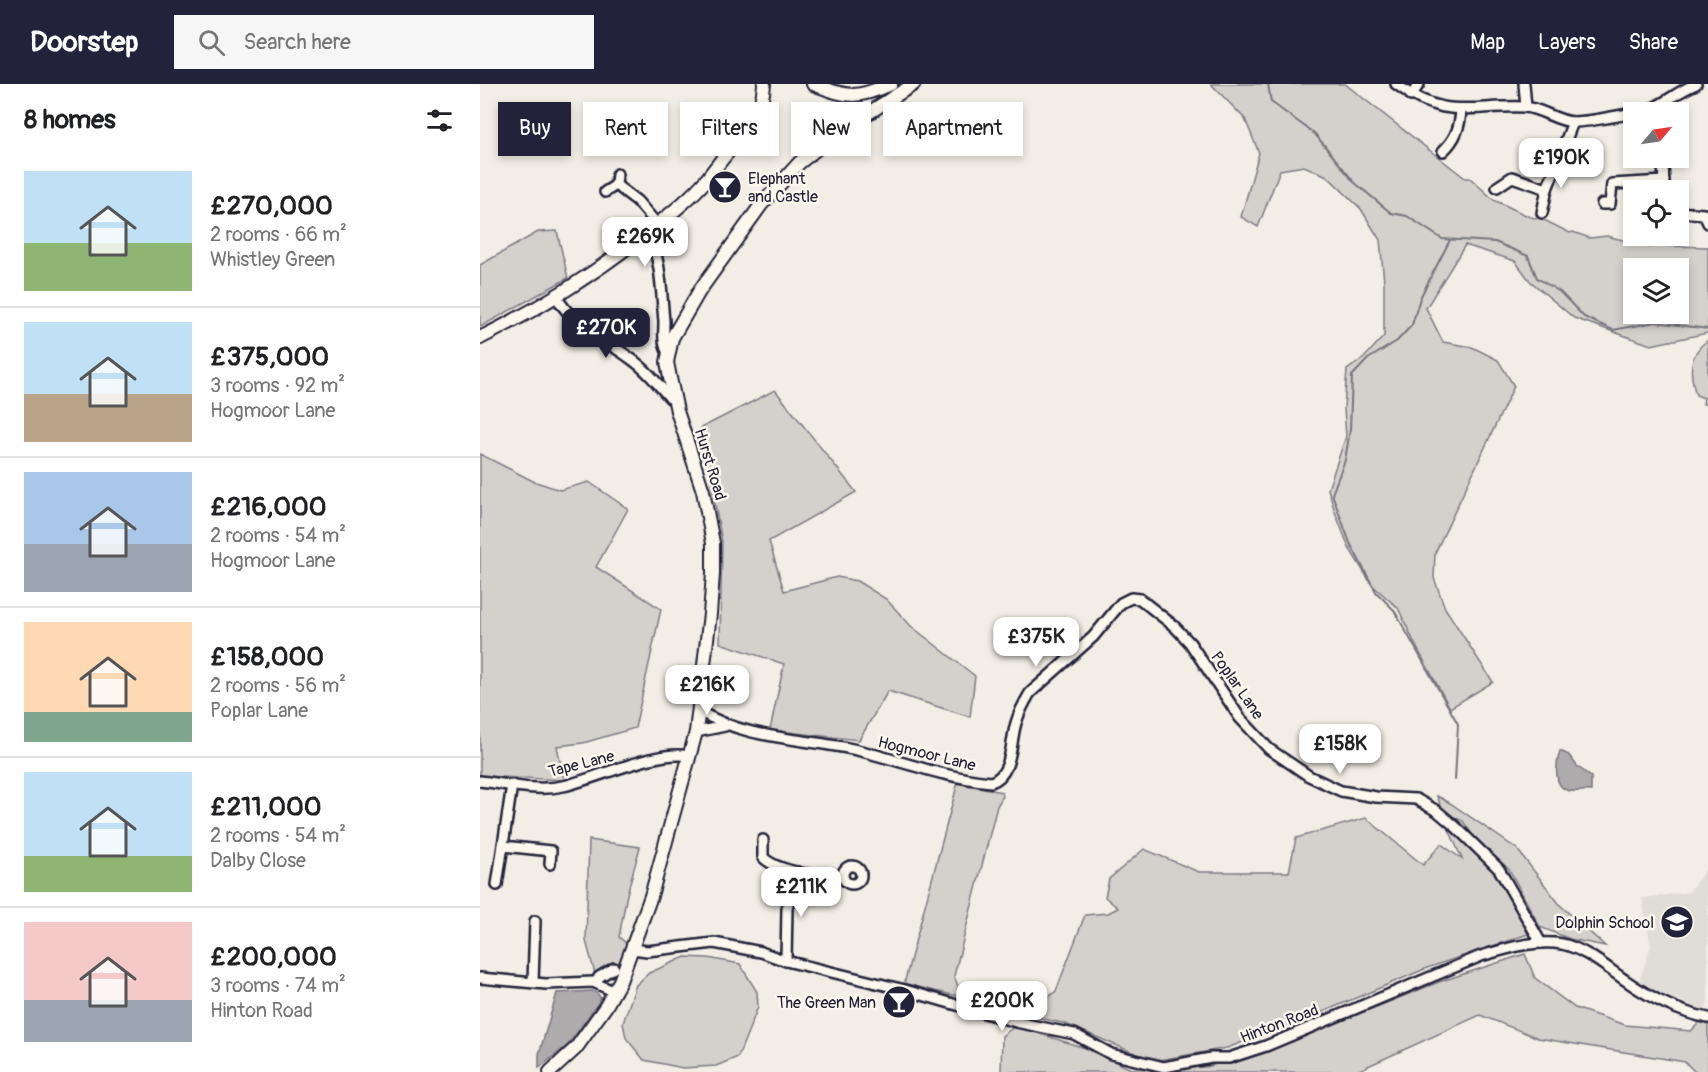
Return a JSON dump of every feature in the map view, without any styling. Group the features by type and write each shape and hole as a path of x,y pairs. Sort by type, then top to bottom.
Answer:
{"main road":[{"path":"480,338 556,297 596,272 652,228 706,180 747,130 759,110 764,84"},
{"path":"813,84 846,95 864,95 891,84"},
{"name":"Hurst Road","path":"553,1071 576,1047 615,992 633,949 662,858 696,732 713,574 713,543 703,491 674,399 664,381 668,353 677,328 700,290 768,197 799,163 825,141 914,84"},
{"path":"870,93 878,108"}],"street":[{"path":"1395,84 1411,96 1440,107 1461,110 1526,107 1573,122 1623,115"},
{"path":"1411,96 1419,84"},
{"path":"1524,84 1526,107"},
{"path":"1662,102 1681,86 1695,84"},
{"path":"1443,151 1451,143 1460,125 1461,110"},
{"path":"1542,213 1547,189 1573,122"},
{"path":"1497,187 1511,173 1547,189"},
{"path":"616,185 617,174"},
{"path":"1606,204 1608,184 1623,185"},
{"path":"616,185 637,201 652,228 659,268 664,339 668,353"},
{"path":"605,192 616,185"},
{"path":"1689,214 1707,216"},
{"path":"556,297 564,310 587,330 664,381"},
{"path":"664,323 677,328"},
{"name":"Hogmoor Lane","path":"699,711 725,726 778,738 857,750 892,761 977,781 994,782 1003,774 1015,725 1030,693 1093,637 1121,603 1131,598"},
{"name":"Poplar Lane","path":"1131,598 1148,604 1190,643 1240,718 1269,749 1309,776 1341,790 1376,797 1416,799 1437,811 1499,869 1541,943"},
{"name":"Hogmoor Lane","path":"696,732 725,726"},
{"name":"Tape Lane","path":"480,781 536,788 561,787 669,754 688,756"},
{"path":"497,885 512,785"},
{"path":"763,840 762,854 766,860 797,872 828,878 843,877"},
{"path":"503,846 551,851 550,864"},
{"path":"786,962 788,908 797,872"},
{"path":"533,982 535,921"},
{"name":"Hinton Road","path":"633,949 647,951 714,944 761,952 786,962 905,990 1016,1022 1074,1034 1111,1054 1164,1067 1210,1058 1228,1058 1266,1046 1481,956 1541,943 1572,947 1610,969 1641,991 1673,1006 1708,1018"},
{"path":"596,983 599,977 614,968"},
{"path":"480,978 556,985 596,983 615,992"}],"shaded area":[{"path":"1211,84 1345,84 1465,178 1470,178 1494,200 1530,217 1542,219 1570,233 1590,238 1607,236 1623,240 1623,246 1708,247 1708,333 1651,345 1574,318 1530,281 1515,261 1465,245 1426,308 1443,342 1472,347 1498,360 1514,386 1435,553 1434,578 1445,608 1493,682 1450,708 1398,608 1372,585 1349,548 1328,489 1346,436 1344,408 1347,370 1364,358 1384,336 1384,282 1380,240 1361,209 1327,176 1304,166 1280,170 1258,227 1241,217 1259,153 1245,119"},
{"path":"557,231 568,278 480,327 480,265 538,232"},
{"path":"1708,340 1708,405 1703,404 1704,398 1696,395 1691,372 1697,351"},
{"path":"775,390 856,492 769,541 784,591 837,577 857,581 886,599 911,626 975,676 970,717 888,691 859,740 770,730 784,664 720,643 722,542 701,428"},
{"path":"480,454 533,481 560,490 589,482 628,509 596,567 661,609 635,728 583,743 557,746 564,780 480,776"},
{"path":"1560,751 1569,755 1577,766 1591,777 1591,791 1571,791 1561,786 1557,775"},
{"path":"958,782 1001,792 1003,796 997,806 954,976 962,997 904,984"},
{"path":"1437,796 1517,849 1561,906 1605,946 1570,939 1540,927 1509,869 1480,846 1463,821 1443,812"},
{"path":"1366,818 1423,865 1441,844 1462,859 1447,825 1499,876 1528,934 1427,968 1325,1011 1227,1048 1153,1061 1066,1024 1028,1015 1056,991 1085,915 1108,913 1118,908 1105,897 1109,879 1144,849 1199,872 1289,872 1296,838"},
{"path":"589,840 640,847 627,894 619,937 628,945 620,964 595,974 586,941"},
{"name":"Dolphin School","path":"1708,866 1708,1001 1705,1011 1638,984 1651,946 1642,898 1689,892"},
{"path":"1525,954 1535,978 1575,1008 1625,1025 1691,1031 1708,1014 1708,1072 1695,1072 1685,1062 1538,1038 1480,1015 1355,1072 1001,1072 1002,1036 1015,1026 1088,1049 1131,1069 1206,1067 1276,1047 1439,982"},
{"path":"685,957 708,958 740,964 757,992 758,1007 738,1057 716,1066 683,1068 644,1060 626,1038 623,1023 636,985 649,973"},
{"path":"592,991 601,999 568,1045 539,1068 539,1054 557,993"}],"waterway":[{"path":"1268,84 1271,102 1315,134 1354,182 1391,213 1407,216 1442,239 1495,242 1528,256 1537,278 1560,292 1584,317 1613,330 1656,322 1708,329"},
{"path":"1450,240 1420,298 1412,325 1397,341 1368,359 1352,376 1350,430 1345,460 1332,494 1350,543 1376,592 1394,610 1458,724 1455,780"}],"place":[{"name":"Elephant and Castle","path":"725,187"},
{"name":"Dolphin School","path":"1677,922"},
{"name":"The Green Man","path":"899,1002"}]}
